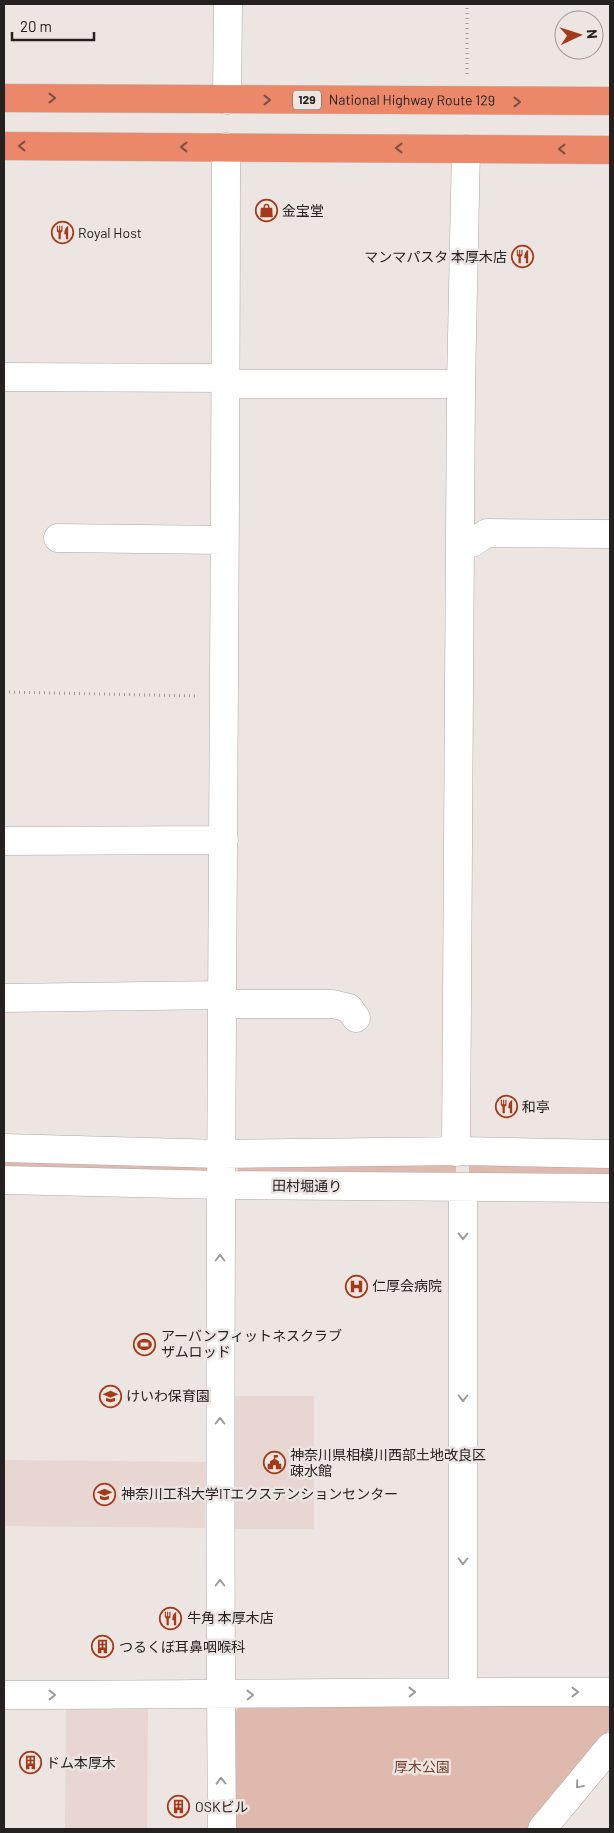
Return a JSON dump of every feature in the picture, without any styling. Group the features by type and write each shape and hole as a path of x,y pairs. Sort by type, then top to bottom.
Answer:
{"highway":[{"name":"National Highway Route 129","path":"4,98 467,102 610,101"},
{"path":"4,146 610,150"}],"street":[{"path":"227,100 228,4"},
{"path":"222,1829 220,1695 220,1185 224,840 226,147"},
{"path":"456,1152 461,384 466,149"},
{"path":"4,377 461,384"},
{"path":"75,532 224,540"},
{"path":"460,543 472,543 487,533 610,534"},
{"path":"4,841 224,840"},
{"path":"4,998 222,1000 333,1004 349,1008 356,1018"},
{"path":"4,1148 221,1154 456,1152 610,1154"},
{"name":"田村堀通り","path":"4,1180 220,1185 610,1188"},
{"path":"463,1187 463,1691"},
{"path":"4,1695 220,1695 463,1691 610,1692"},
{"path":"542,1829 610,1747"}],"path":[{"path":"467,4 467,102"},
{"path":"4,692 224,696"}],"shaded area":[{"name":"神奈川県相模川西部土地改良区 疎水館","path":"234,1396 314,1396 314,1529 234,1529"},
{"name":"神奈川工科大学ITエクステンションセンター","path":"4,1460 206,1462 205,1528 4,1526"},
{"path":"66,1707 148,1708 147,1829 65,1829"}],"green space":[{"path":"4,1155 215,1160 215,1173 4,1168"},
{"path":"238,1161 456,1162 456,1173 238,1172"},
{"path":"469,1162 610,1163 610,1175 469,1173"},
{"name":"厚木公園","path":"610,1705 610,1729 527,1829 234,1829 234,1713 240,1706"}],"place":[{"name":"金宝堂","path":"266,211"},
{"name":"Royal Host","path":"62,233"},
{"name":"マンマパスタ 本厚木店","path":"523,257"},
{"name":"和亭","path":"506,1107"},
{"name":"仁厚会病院","path":"356,1286"},
{"name":"アーバンフィットネスクラブ ザムロッド","path":"145,1344"},
{"name":"けいわ保育園","path":"110,1396"},
{"name":"神奈川県相模川西部土地改良区 疎水館","path":"274,1463"},
{"name":"神奈川工科大学ITエクステンションセンター","path":"105,1494"},
{"name":"牛角 本厚木店","path":"171,1618"},
{"name":"つるくぼ耳鼻咽喉科","path":"103,1647"},
{"name":"ドム本厚木","path":"30,1763"},
{"name":"OSKビル","path":"179,1807"}]}
